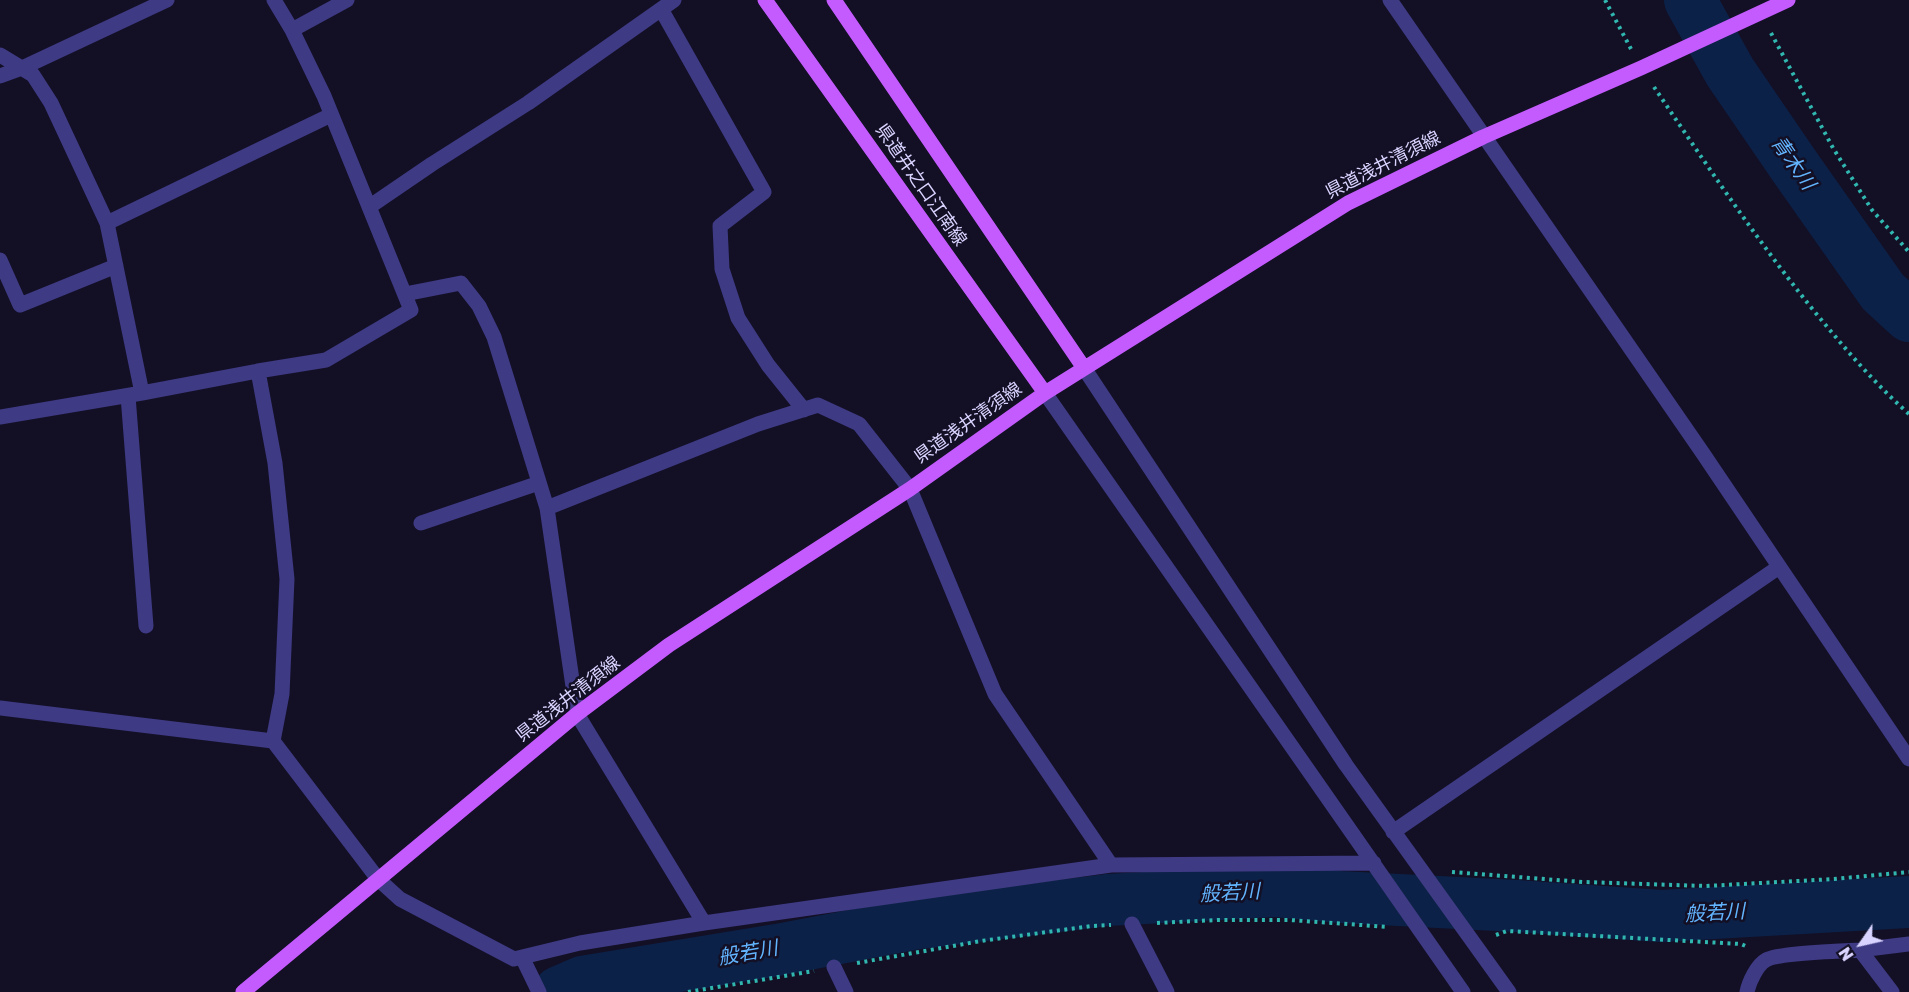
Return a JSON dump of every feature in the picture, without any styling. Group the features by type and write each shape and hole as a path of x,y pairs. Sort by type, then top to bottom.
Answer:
{"main road":[{"name":"県道井之口江南線","path":"765,0 1045,393"},
{"name":"県道井之口江南線","path":"834,0 1084,368"},
{"name":"県道浅井清須線","path":"243,992 578,714 669,645 910,489 1045,393 1348,203 1483,137 1788,0"}],"street":[{"path":"0,76 22,68 167,0"},
{"path":"0,417 258,370 326,360 411,310 331,115 292,30 274,0"},
{"path":"292,30 347,0"},
{"path":"369,207 528,103 674,0"},
{"path":"1390,0 1702,452 1909,759"},
{"path":"661,9 764,192 720,226 722,269 738,318 768,365 804,410"},
{"path":"0,56 33,75 51,103 107,223 116,266 135,394 146,626"},
{"path":"107,223 331,115"},
{"path":"0,260 20,305 116,266"},
{"path":"405,294 461,283 479,306 494,337 547,508 578,714 704,923"},
{"path":"1084,368 1346,765 1509,992"},
{"path":"258,370 275,463 287,579 282,694 273,741"},
{"path":"1045,393 1463,992"},
{"path":"547,508 758,424 818,405 859,424 910,489 995,694 1111,864"},
{"path":"421,523 539,483"},
{"path":"1393,832 1779,567"},
{"path":"0,708 273,741 378,879 400,899 514,959 580,943 704,923 1111,864 1374,863"},
{"path":"1132,924 1167,992"},
{"path":"1747,992 1750,980 1766,960 1782,956 1909,944"},
{"path":"1860,950 1892,992"},
{"path":"522,957 539,992"},
{"path":"834,967 846,992"}],"path":[{"path":"1605,0 1641,68 1727,195 1798,291 1849,354 1887,395 1909,414"},
{"path":"1760,13 1833,148 1872,210 1909,252"},
{"path":"1424,875 1499,874 1583,882 1706,886 1834,879 1909,872"},
{"path":"688,992 981,941 1092,926 1217,920 1416,924"},
{"path":"1473,944 1507,931 1741,944 1766,960"}],"waterway":[{"name":"青木川","path":"1690,0 1730,72 1795,167 1883,292 1909,316"},
{"name":"般若川","path":"559,992 582,982 777,950 913,924 1107,900 1276,891 1340,897 1661,916 1909,902"}]}
